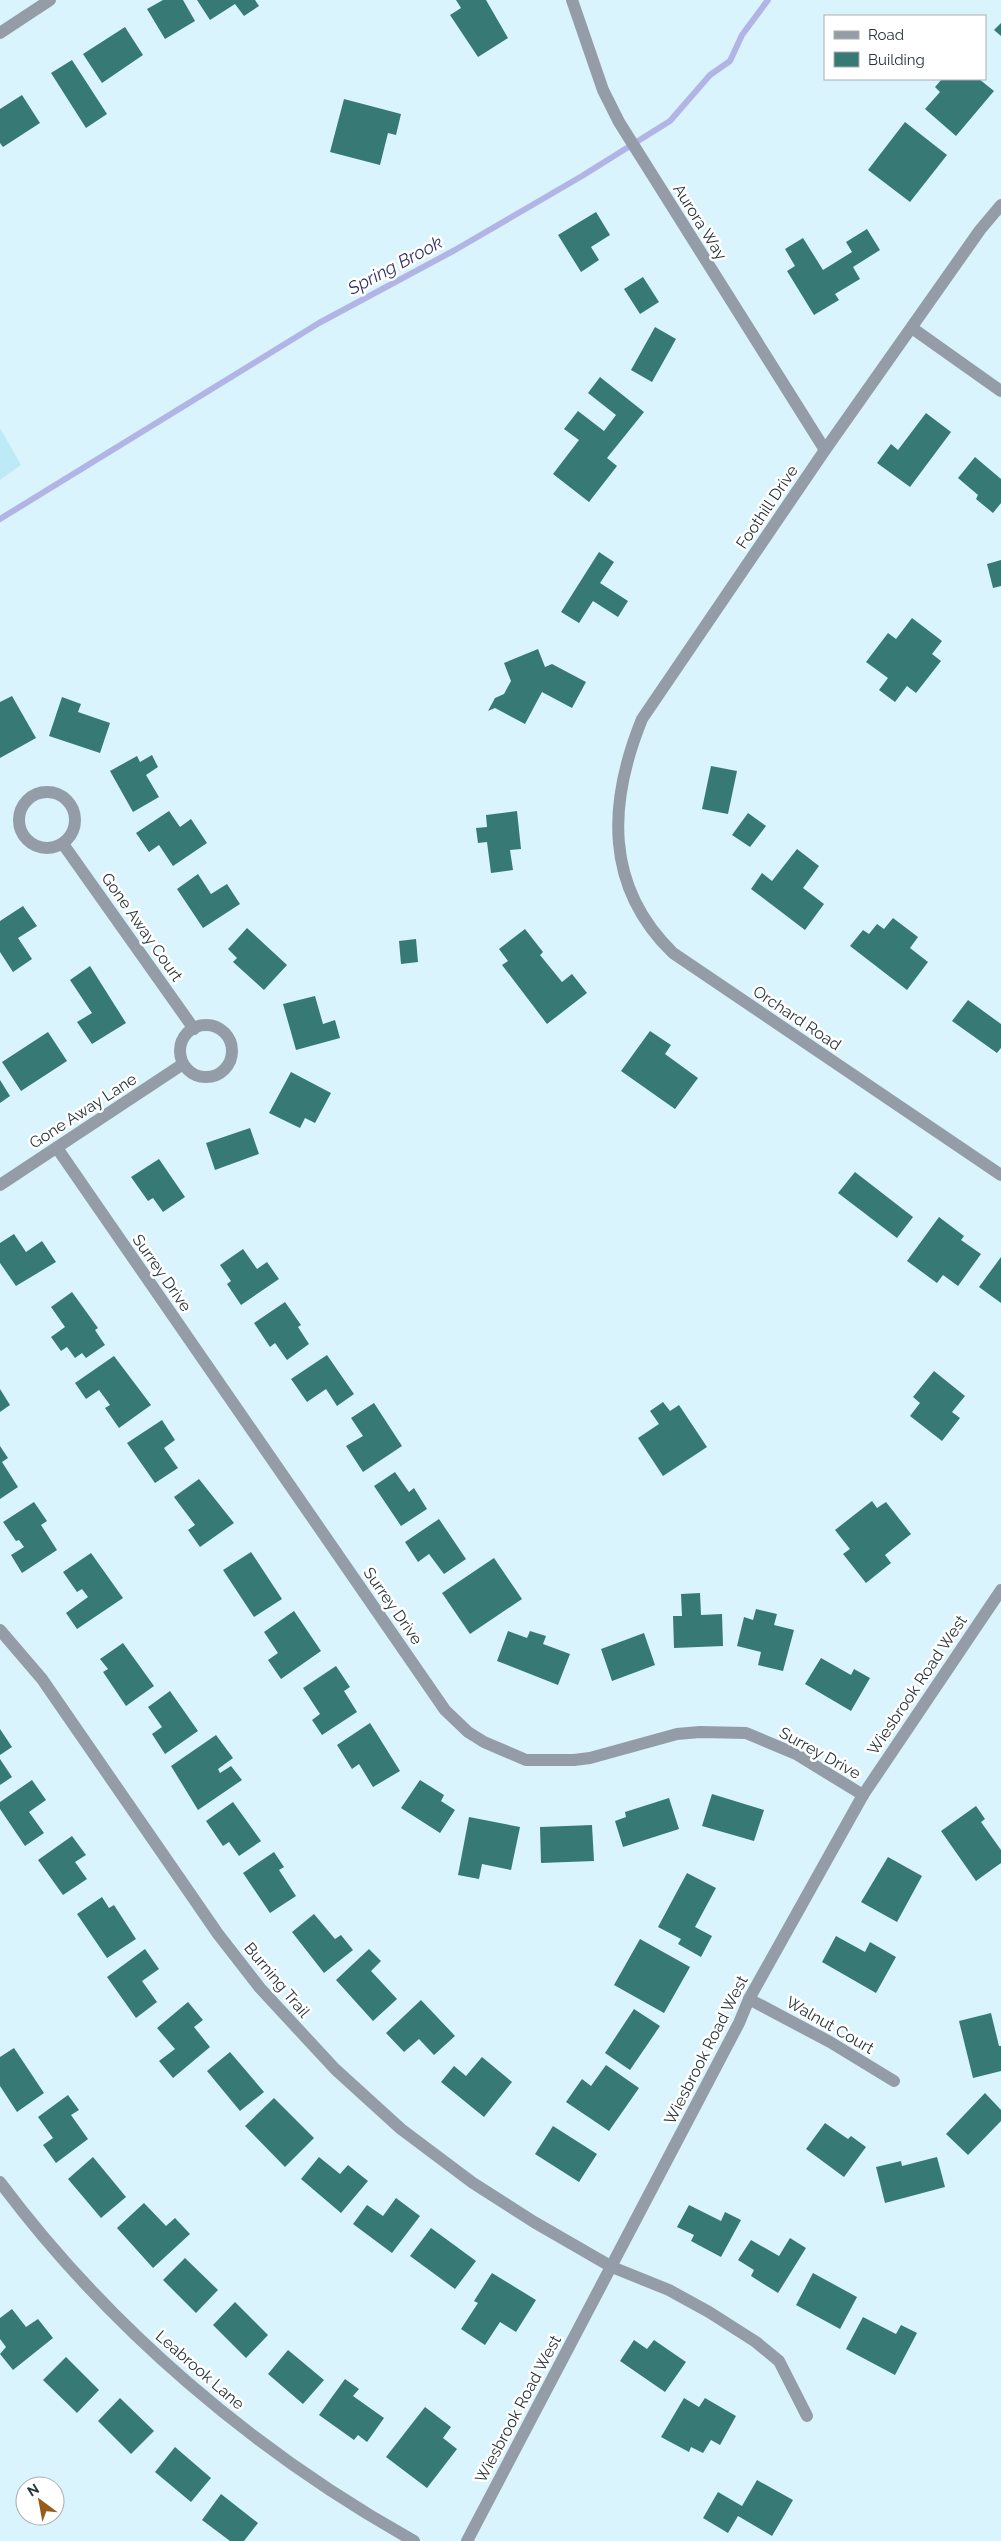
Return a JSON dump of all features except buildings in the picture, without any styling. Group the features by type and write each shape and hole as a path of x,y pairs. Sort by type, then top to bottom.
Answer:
{"street":[{"path":"0,34 50,0"},
{"name":"Aurora Way","path":"572,0 598,75 619,122 646,168 825,450"},
{"name":"Foothill Drive","path":"619,852 618,832 622,782 628,753 642,719 825,450 980,230 1001,205"},
{"path":"912,328 1001,391"},
{"path":"42,792 53,792 63,796 71,804 75,814 75,825 71,836 63,844 53,848 42,848 31,844 23,836 19,826 19,814 31,796 42,792"},
{"name":"Gone Away Court","path":"63,844 194,1029"},
{"name":"Orchard Road","path":"619,852 628,890 637,909 658,938 673,953 1001,1175"},
{"path":"204,1026 214,1027 223,1031 229,1039 232,1049 231,1059 226,1068 218,1074 209,1077 194,1074 183,1064 180,1054 182,1044 186,1035 194,1029 204,1026"},
{"name":"Gone Away Lane","path":"0,1185 183,1064"},
{"name":"Surrey Drive","path":"57,1148 445,1710 468,1732 484,1742 526,1760 590,1758 677,1734 700,1732 746,1733 796,1754 863,1795"},
{"name":"Wiesbrook Road West","path":"467,2541 739,2023 749,1998 863,1795 1001,1590"},
{"name":"Burning Trail","path":"0,1630 42,1679 218,1934 260,1988 303,2037 361,2094 430,2152 473,2184 612,2267 668,2290 709,2312 756,2342 779,2361 808,2416"},
{"name":"Walnut Court","path":"749,1998 830,2042 894,2081"},
{"name":"Leabrook Lane","path":"0,2182 81,2279 160,2358 271,2449 366,2513 414,2541"}],"shaded area":[{"path":"0,428 21,465 0,480"}],"waterway":[{"name":"Spring Brook","path":"0,519 319,323 455,250 582,176 670,121 710,75 730,61 742,35 768,0"}]}
